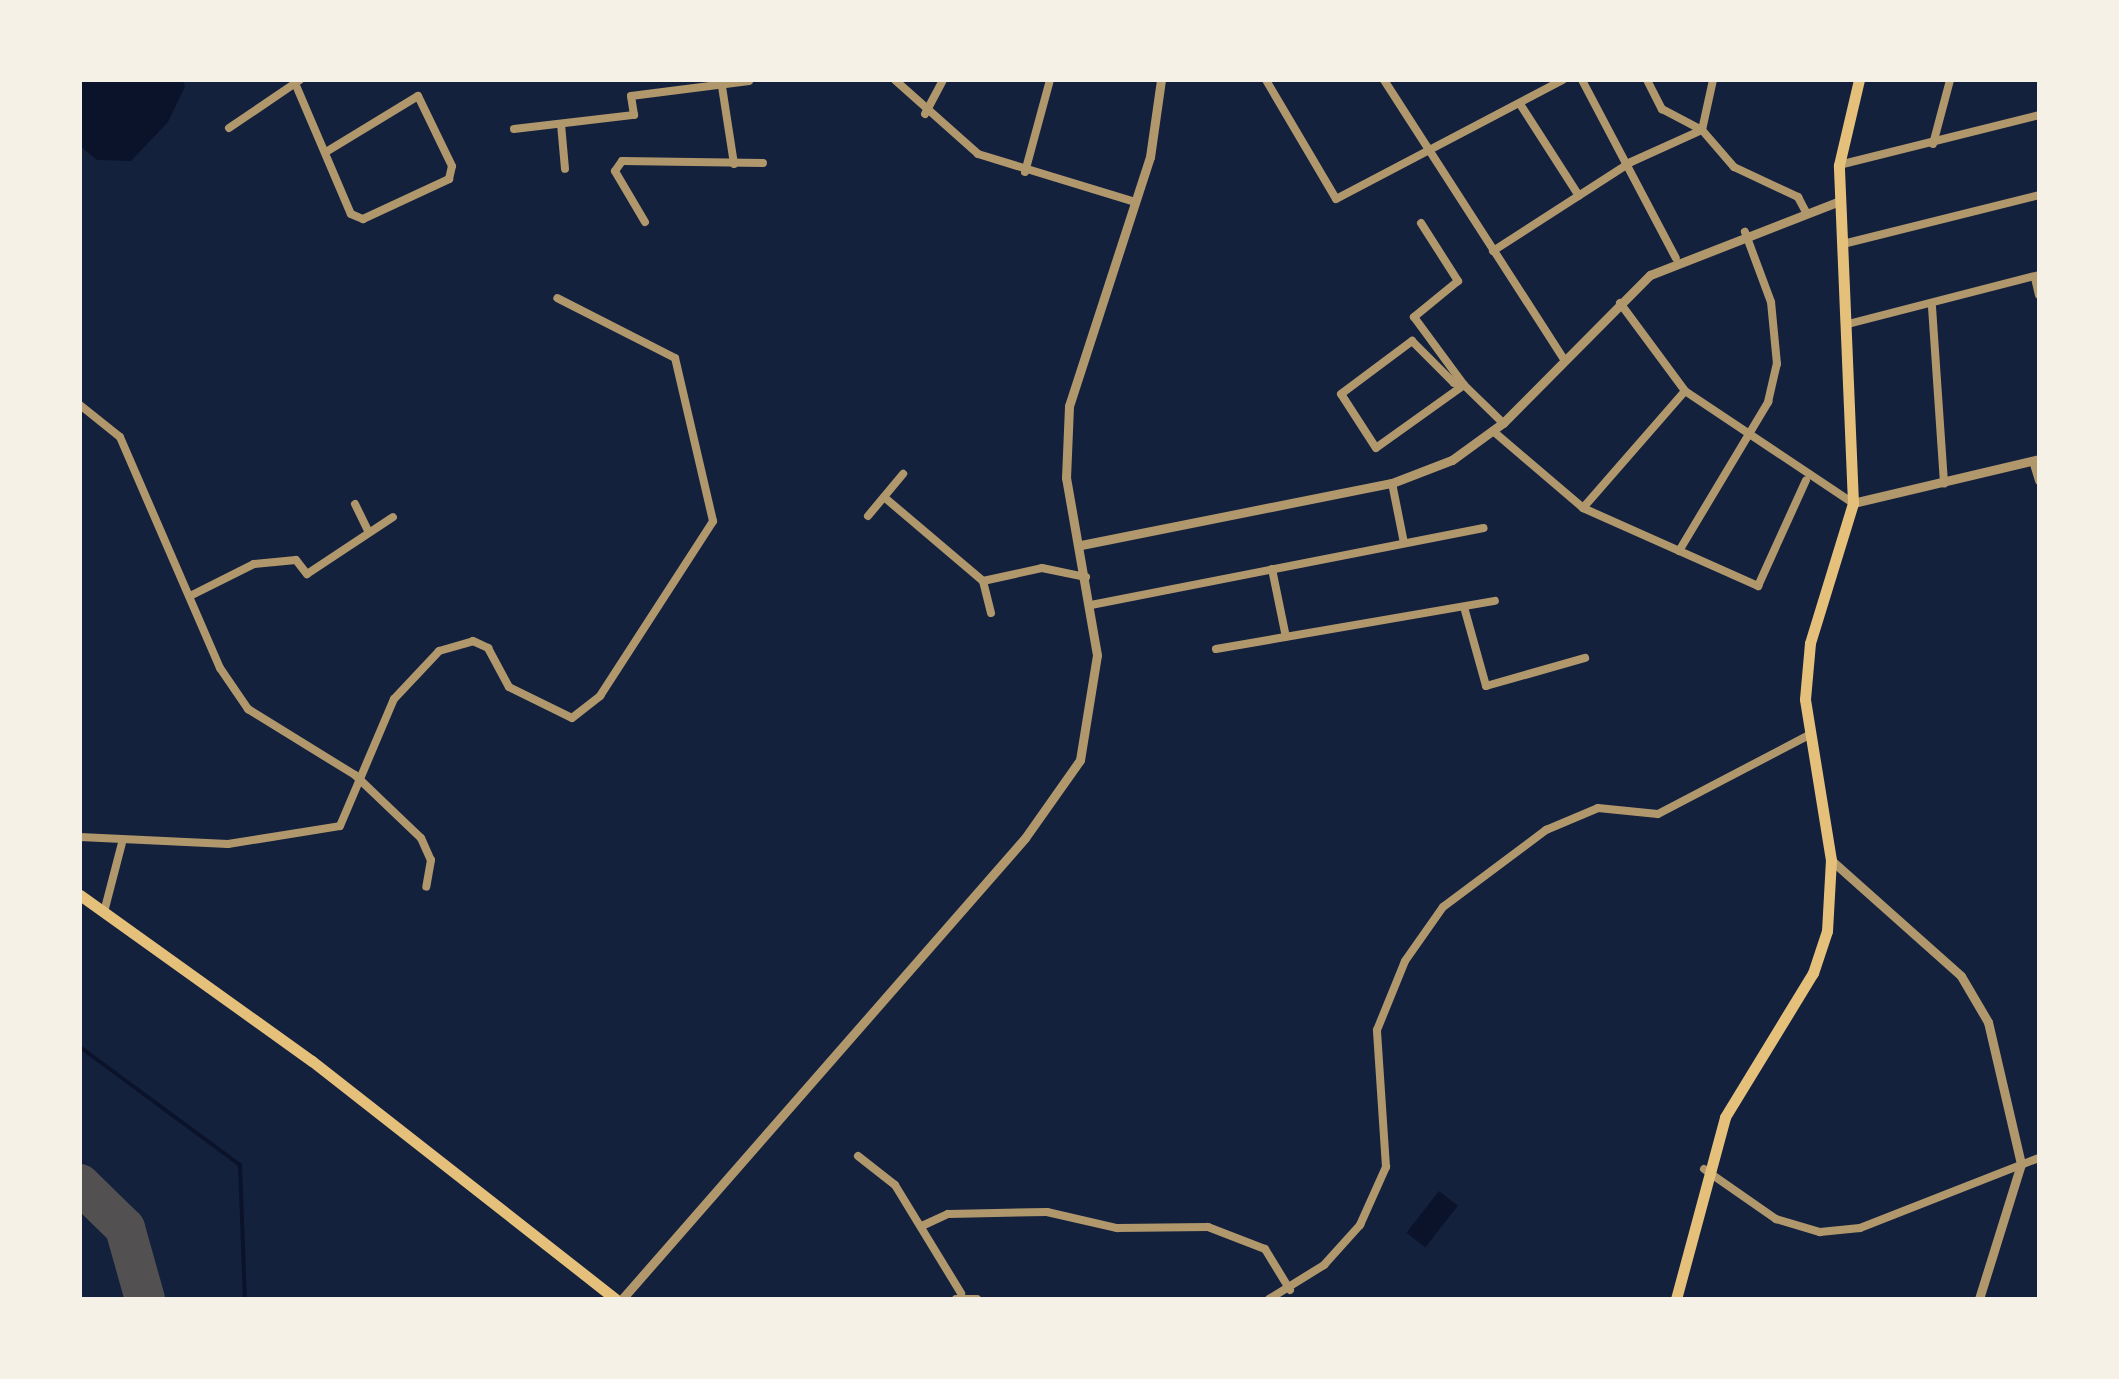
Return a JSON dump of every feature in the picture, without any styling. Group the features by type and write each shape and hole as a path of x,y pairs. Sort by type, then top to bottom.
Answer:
{"main road":[{"path":"1676,1299 1704,1170 1724,1117 1813,974 1827,931 1830,860 1807,736 1810,643 1853,504 1839,165 1859,80"},
{"path":"80,895 619,1299"}],"street":[{"path":"514,130 634,115 632,96 749,80"},
{"path":"895,80 925,114 978,154 1025,172 1135,202"},
{"path":"925,114 943,80"},
{"path":"1025,172 1050,80"},
{"path":"619,1299 1052,804 1080,760 1094,701 1090,605 1066,478 1069,406 1135,202 1160,80"},
{"path":"1266,80 1336,199 1431,155 1563,80"},
{"path":"1384,80 1564,359"},
{"path":"1582,80 1631,162 1676,258"},
{"path":"1647,80 1662,109 1702,130 1734,166 1798,197 1806,212"},
{"path":"1702,130 1713,80"},
{"path":"1933,144 1950,80"},
{"path":"229,128 298,82 326,152 352,214 363,219 449,179 452,166 418,96 326,152"},
{"path":"721,83 734,164"},
{"path":"1520,104 1579,196"},
{"path":"1839,165 2039,115"},
{"path":"562,124 564,169"},
{"path":"1492,251 1631,162 1702,130"},
{"path":"645,222 615,171 622,161 763,163"},
{"path":"1843,244 2039,194"},
{"path":"1080,544 1392,483 1493,431 1620,302 1676,258 1840,200"},
{"path":"1421,223 1458,281 1414,317 1464,385"},
{"path":"1679,551 1746,439 1777,364 1771,302 1745,232"},
{"path":"1848,324 1932,307 2037,276 2039,294"},
{"path":"80,837 122,843 228,844 340,826 356,775 416,673 439,651 473,641 488,648 509,687 572,718 588,710 713,521 675,358 557,298"},
{"path":"1620,302 1686,391 1806,480 1853,504 2036,460 2039,480"},
{"path":"1932,307 1944,484"},
{"path":"1464,385 1376,448 1341,394 1412,341 1464,385 1503,422"},
{"path":"1583,508 1686,391"},
{"path":"80,405 120,437 248,708 356,775 421,838 431,860 426,887"},
{"path":"1493,431 1583,508 1758,586 1806,480"},
{"path":"868,516 903,474"},
{"path":"1392,483 1404,544"},
{"path":"884,497 983,581 991,612"},
{"path":"355,504 368,531"},
{"path":"192,596 254,564 296,560 307,574 392,517"},
{"path":"1090,605 1484,528"},
{"path":"983,581 1042,568 1086,577"},
{"path":"1272,569 1286,636"},
{"path":"1216,648 1495,601"},
{"path":"1464,607 1486,686 1584,658"},
{"path":"1269,1299 1290,1290 1360,1225 1386,1167 1377,1030 1406,961 1442,907 1546,830 1598,808 1658,814 1807,736"},
{"path":"104,912 122,843"},
{"path":"1830,860 1976,995 2020,1164 1980,1299"},
{"path":"858,1156 924,1224 958,1296 977,1299"},
{"path":"1704,1170 1776,1219 1820,1232 1860,1228 2039,1158"},
{"path":"924,1224 948,1214 1046,1212 1116,1228 1208,1227 1266,1249 1290,1290"}],"water":[{"path":"80,80 183,80 185,87 168,122 131,161 97,160 80,146"},
{"path":"1439,1191 1458,1206 1425,1248 1406,1233"}],"waterway":[{"path":"80,1047 240,1165 245,1299"}],"taxiway":[{"path":"80,1184 125,1228 145,1299"}]}
